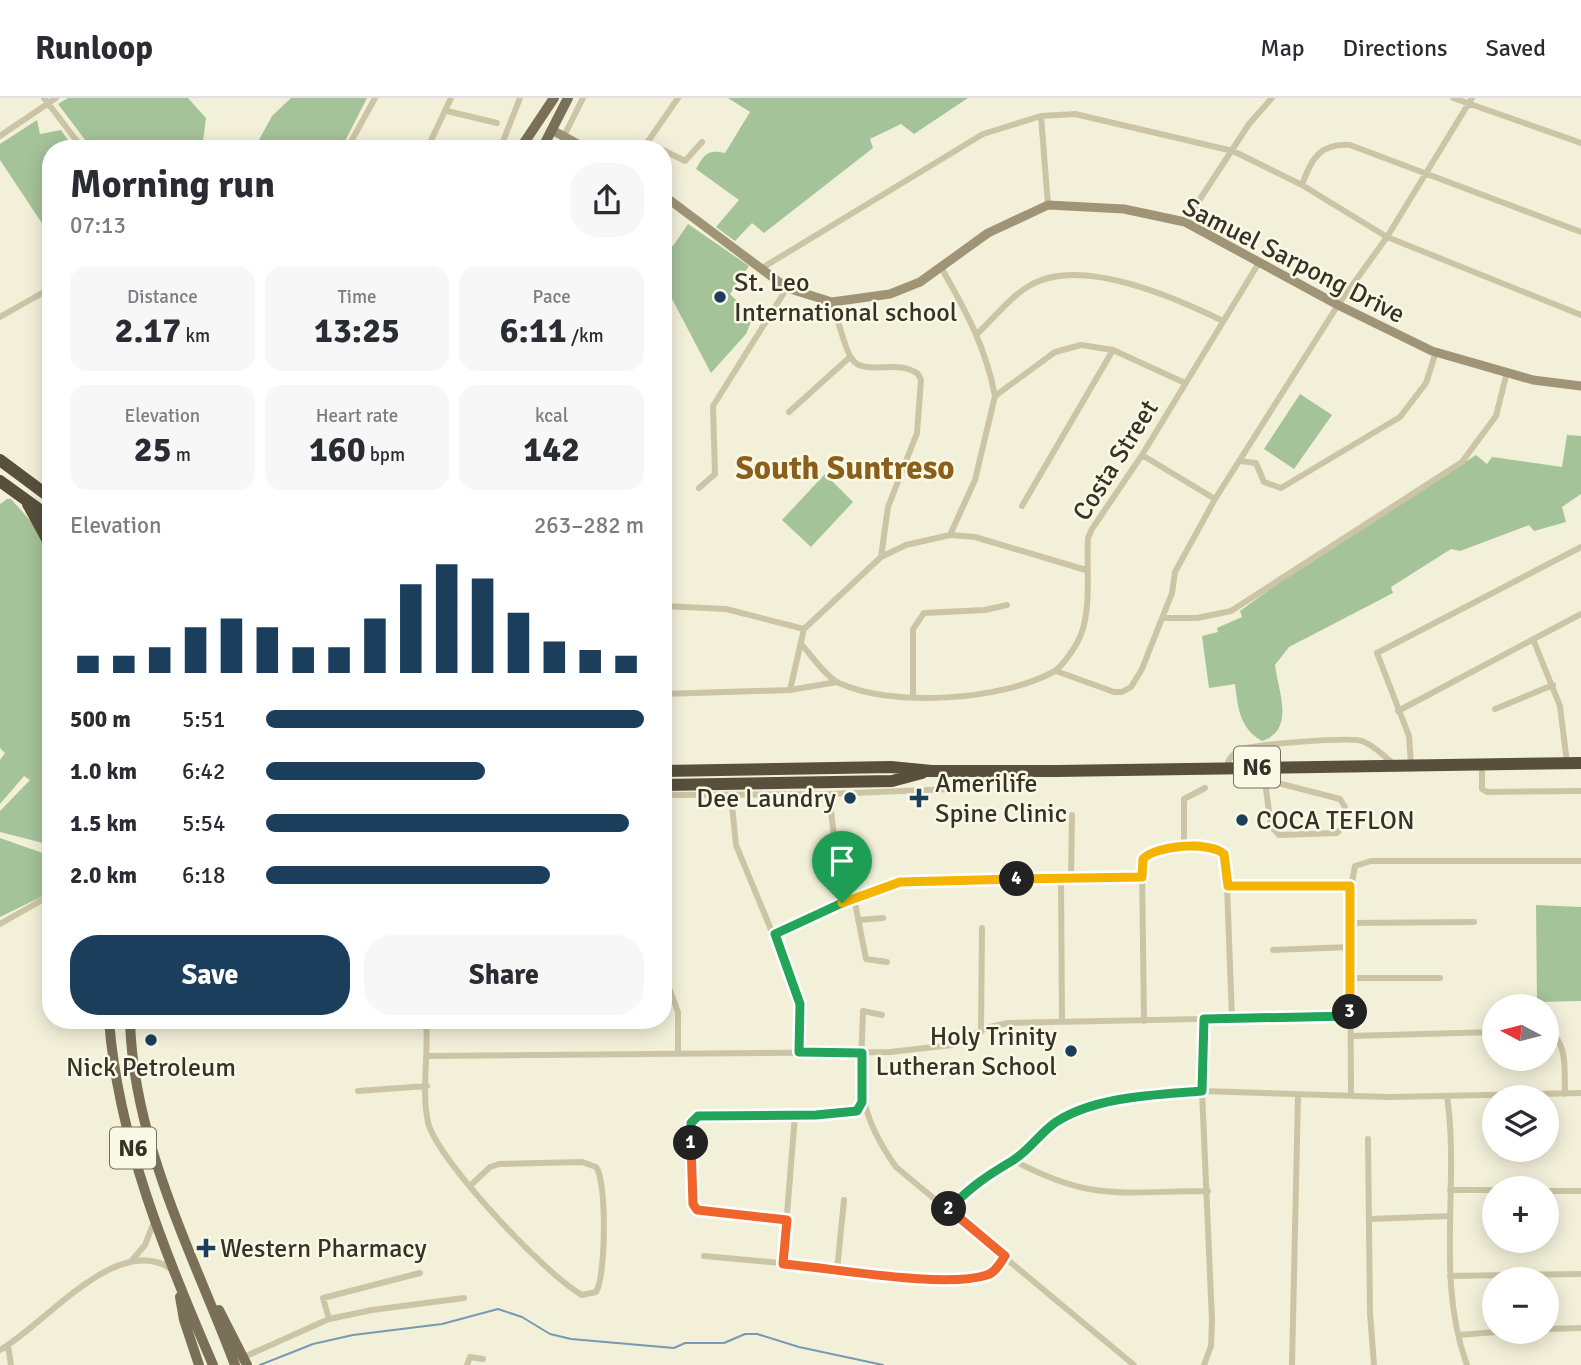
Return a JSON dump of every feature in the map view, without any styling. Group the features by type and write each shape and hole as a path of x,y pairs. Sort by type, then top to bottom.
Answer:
{"highway":[{"path":"0,460 42,492"},
{"path":"0,481 42,512"},
{"path":"24,498 42,530"},
{"name":"N6","path":"672,771 891,767 932,771 1226,768 1265,773 1411,764 1581,763"},
{"name":"N6","path":"672,785 892,781 932,771"}],"main road":[{"path":"526,140 554,98"},
{"path":"547,140 568,98"},
{"name":"N6","path":"110,1029 119,1101 174,1272 213,1365"},
{"name":"N6","path":"131,1029 135,1080 143,1115 177,1219 235,1365"},
{"path":"198,1272 246,1361"},
{"path":"179,1286 184,1320 199,1365"}],"street":[{"path":"0,136 46,101 56,98"},
{"path":"352,140 375,98"},
{"path":"432,140 451,98"},
{"path":"504,140 516,116 520,98"},
{"path":"564,136 583,98"},
{"path":"650,140 678,98"},
{"path":"1185,222 1249,124 1272,98"},
{"path":"1453,98 1471,101 1581,143"},
{"path":"46,101 76,140"},
{"path":"672,694 790,690 837,682 891,695 973,695 1008,689 1056,671 1122,692 1131,687 1142,669 1163,618 1172,593 1175,572 1215,499 1338,305 1387,237 1471,101"},
{"path":"447,111 497,123"},
{"path":"762,268 983,134 1041,116 1075,114 1233,151 1302,185 1387,237 1581,314"},
{"path":"1041,116 1048,205"},
{"path":"552,130 571,140"},
{"path":"672,155 685,161 702,142"},
{"path":"1302,185 1316,155 1325,147 1350,145 1581,232"},
{"name":"Samuel Sarpong Drive","path":"672,202 788,288 832,302 890,294 942,269 988,233 1048,205 1124,209 1185,222 1338,305 1436,352 1533,380 1581,386"},
{"name":"Costa Street","path":"1056,671 1077,643 1083,628 1086,570 1092,529 1142,455 1260,261"},
{"path":"942,269 978,333 989,363 995,396 975,480 950,535"},
{"path":"978,333 1030,285 1056,278 1084,277 1145,288 1168,294 1223,321"},
{"path":"699,488 715,474 713,406 788,288"},
{"path":"0,317 42,293"},
{"path":"832,302 850,357 865,368 889,365 907,367 918,374 921,380 917,433 888,507 881,557"},
{"path":"995,396 1063,348 1082,345 1113,350 1185,383"},
{"path":"1022,506 1113,350"},
{"path":"1240,461 1256,463 1264,482 1281,488 1400,417 1426,383 1436,352"},
{"path":"789,412 850,357"},
{"path":"1163,618 1197,618 1231,611 1462,462 1496,416 1507,372"},
{"path":"1142,455 1215,499"},
{"path":"790,690 804,629 881,557 906,545 950,535 975,537 1086,570"},
{"path":"1411,764 1410,739 1378,660 1378,652 1581,547"},
{"path":"913,696 913,629 924,613 985,610 1007,605"},
{"path":"672,606 726,609 804,629"},
{"path":"1398,711 1581,614"},
{"path":"1533,639 1560,706 1567,763"},
{"path":"802,645 837,682"},
{"path":"1495,709 1553,685"},
{"path":"1226,768 1229,759 1238,751 1256,745 1342,739 1362,741 1394,765"},
{"path":"1482,764 1482,789 1487,792 1581,790"},
{"path":"672,795 829,794 975,788 980,783 982,771"},
{"path":"1265,773 1340,799 1345,807 1346,824 1337,833 1279,835 1271,826 1265,773"},
{"path":"1184,847 1184,799 1205,788"},
{"path":"829,794 842,903"},
{"path":"731,796 736,845 775,934 800,1004 799,1052"},
{"path":"1071,878 1072,815"},
{"path":"1144,1021 1142,877 1146,856 1162,848 1184,847 1220,850 1226,860 1232,1018"},
{"path":"1351,1096 1350,886 1355,866 1371,861 1581,861"},
{"path":"775,934 854,898 900,882 1142,877"},
{"path":"1061,878 1062,1022"},
{"path":"1228,886 1350,886"},
{"path":"854,898 866,959 887,962"},
{"path":"0,924 42,900"},
{"path":"858,919 883,918"},
{"path":"1350,923 1474,922"},
{"path":"981,1032 982,929"},
{"path":"1273,950 1350,947"},
{"path":"1350,978 1440,978"},
{"path":"672,996 678,1012 678,1052"},
{"path":"882,1015 863,1011 862,1102 870,1127 896,1167 1134,1365"},
{"path":"428,1056 678,1052 862,1053 936,1049 1008,1023 1350,1016"},
{"path":"1204,1019 1202,1091 1208,1191 1211,1331 1211,1346 1204,1365"},
{"path":"426,1029 426,1111 433,1136 471,1185 551,1274 582,1295 596,1292 601,1277 603,1180 596,1167 582,1162 499,1164 490,1167 471,1185"},
{"path":"1351,1036 1482,1032"},
{"path":"1559,1040 1562,1044 1565,1094"},
{"path":"358,1091 427,1086"},
{"path":"948,1210 977,1181 1013,1160 1055,1123 1078,1111 1101,1105 1202,1091 1351,1096 1581,1093"},
{"path":"1292,1365 1298,1095"},
{"path":"1447,1096 1450,1276 1459,1335 1467,1365"},
{"path":"787,1220 697,1210 693,1204 691,1123 694,1117 855,1112 862,1102"},
{"path":"783,1264 795,1115"},
{"path":"1368,1139 1370,1313 1374,1365"},
{"path":"1013,1160 1050,1180 1087,1191 1118,1195 1208,1191"},
{"path":"1450,1189 1482,1190"},
{"path":"1559,1191 1581,1191"},
{"path":"837,1270 844,1200"},
{"path":"1370,1219 1450,1216"},
{"path":"0,1350 89,1282 133,1259 145,1245 155,1218"},
{"path":"704,1256 942,1278 978,1276 995,1270 1005,1256"},
{"path":"133,1259 161,1262 174,1272"},
{"path":"329,1319 323,1298 419,1273"},
{"path":"1450,1276 1581,1274"},
{"path":"246,1361 329,1319 372,1310 464,1298"},
{"path":"1559,1329 1581,1328"},
{"path":"1459,1335 1482,1333"},
{"path":"8,1346 11,1365"},
{"path":"467,1365 470,1357 483,1359"}],"green space":[{"path":"68,98 188,98 206,118 203,140 85,140 58,104"},
{"path":"291,98 367,98 346,140 259,140 272,116"},
{"path":"728,98 968,98 914,134 901,124 870,139 873,148 764,233 752,223 735,241 716,227 739,200 696,169 707,154 725,153 750,112"},
{"path":"37,120 40,134 61,130 68,140 42,140 42,223 0,160 0,144"},
{"path":"688,224 749,266 730,294 753,317 746,334 711,373 672,299 673,246"},
{"path":"1300,394 1332,415 1294,469 1264,449"},
{"path":"1567,435 1581,436 1581,494 1562,507 1566,522 1534,531 1529,525 1460,551 1451,549 1391,587 1393,593 1289,647 1275,665 1282,719 1272,736 1262,741 1248,730 1241,716 1235,684 1209,688 1202,636 1218,632 1217,628 1242,617 1240,611 1289,575 1476,455 1487,464 1492,457 1562,467"},
{"path":"825,474 853,502 811,547 782,520"},
{"path":"11,499 42,537 42,843 0,832 0,811 30,780 24,776 0,804 0,760 5,753 0,748 0,504"},
{"path":"0,838 42,853 42,896 0,917"},
{"path":"1536,905 1581,907 1581,1001 1559,1002 1559,994 1537,994"}],"waterway":[{"path":"260,1365 313,1344 353,1335 442,1324 498,1309 522,1317 550,1334 571,1339 674,1348 685,1343 724,1343 745,1334 757,1334 799,1347 883,1365"}],"place":[{"name":"St. Leo International school","path":"720,297"},
{"name":"Dee Laundry","path":"850,798"},
{"name":"Amerilife Spine Clinic","path":"919,798"},
{"name":"COCA TEFLON","path":"1242,820"},
{"name":"Nick Petroleum","path":"151,1040"},
{"name":"Holy Trinity Lutheran School","path":"1071,1051"},
{"name":"Western Pharmacy","path":"206,1248"}],"district":[{"name":"South Suntreso","path":"845,467"}],"route":[{"path":"1162,848 1220,850 1226,860 1228,886 1350,886 1350,1016 1204,1019 1202,1091 1101,1105 1078,1111 1041,1133 1013,1160 998,1166 977,1181 948,1210 1005,1256 988,1275 942,1278 783,1264 787,1220 703,1213 693,1204 691,1123 694,1117 702,1116 816,1115 857,1111 862,1102 862,1053 799,1052 800,1004 775,934 842,903 874,889 900,882 1142,877 1143,859 1153,851 1162,848"}]}
